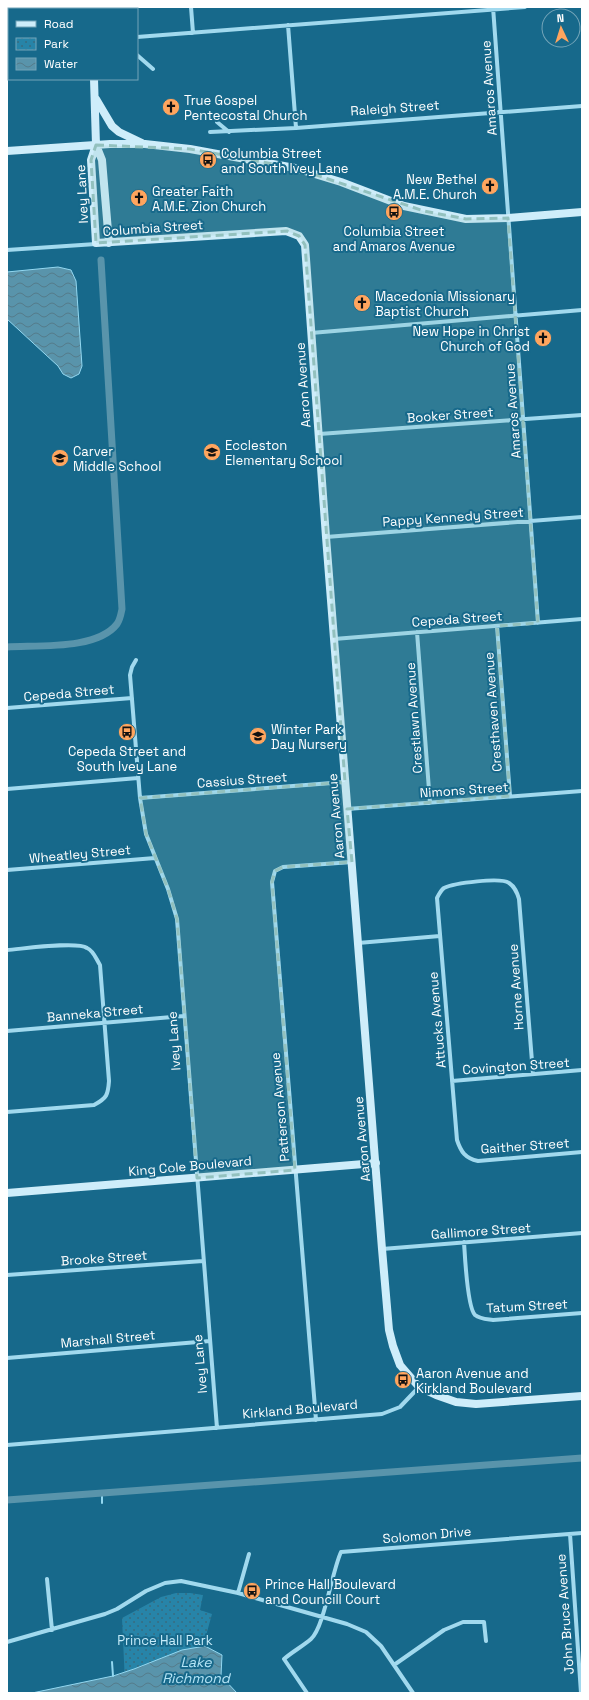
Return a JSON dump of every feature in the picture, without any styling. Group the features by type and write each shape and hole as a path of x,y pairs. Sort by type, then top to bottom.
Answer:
{"street":[{"path":"191,7 193,33"},
{"path":"138,37 493,8 525,7"},
{"name":"Amaros Avenue","path":"493,8 538,623"},
{"path":"288,25 296,128"},
{"path":"138,56 153,69"},
{"name":"Ivey Lane","path":"94,80 96,99 96,145 91,160 96,244"},
{"path":"96,99 112,126 119,132 145,144"},
{"name":"Raleigh Street","path":"210,132 296,128 582,106"},
{"path":"217,122 230,132"},
{"path":"7,151 96,145 145,144 190,148 295,168 341,182 404,206 466,219 508,218 582,212"},
{"name":"Ivey Lane","path":"96,145 102,160 109,243"},
{"name":"Columbia Street","path":"7,250 286,231 299,236"},
{"name":"Aaron Avenue","path":"299,236 305,245 347,809 389,1330 400,1365 419,1387"},
{"path":"311,333 582,310"},
{"name":"Booker Street","path":"319,434 582,415"},
{"name":"Pappy Kennedy Street","path":"326,537 582,517"},
{"name":"Cepeda Street","path":"334,639 582,619"},
{"name":"Cresthaven Avenue","path":"497,626 510,796"},
{"name":"Crestlawn Avenue","path":"417,632 430,802"},
{"name":"Ivey Lane","path":"136,660 130,675 140,798 146,834 168,889 176,919 217,1428"},
{"name":"Cepeda Street","path":"7,708 132,698"},
{"path":"7,789 138,778"},
{"name":"Cassius Street","path":"140,798 345,782"},
{"name":"Nimons Street","path":"347,809 582,790"},
{"name":"Wheatley Street","path":"7,870 155,858"},
{"name":"Patterson Avenue","path":"316,1420 272,882 275,871 283,867 352,862"},
{"name":"Attucks Avenue","path":"457,1140 437,898 442,888 453,884 500,880 509,882 516,889 519,898"},
{"name":"Horne Avenue","path":"519,898 533,1074"},
{"path":"358,943 440,936"},
{"path":"7,950 74,945 86,947 93,952 100,965 109,1081 108,1093 103,1100 94,1105 7,1112"},
{"name":"Banneka Street","path":"7,1031 184,1016"},
{"name":"Covington Street","path":"452,1080 582,1070"},
{"name":"Gaither Street","path":"457,1140 460,1150 468,1159 478,1161 582,1152"},
{"name":"King Cole Boulevard","path":"7,1193 376,1163"},
{"name":"Gallimore Street","path":"382,1248 582,1233"},
{"name":"Tatum Street","path":"464,1242 470,1302 474,1314 480,1318 493,1320 582,1313"},
{"name":"Brooke Street","path":"7,1275 203,1261"},
{"name":"Marshall Street","path":"7,1358 210,1341"},
{"path":"419,1387 456,1402 476,1404 582,1396"},
{"name":"Kirkland Boulevard","path":"7,1446 382,1414 400,1407 419,1387"},
{"name":"Solomon Drive","path":"322,1617 335,1564 341,1552 582,1533"},
{"name":"John Bruce Avenue","path":"570,1534 581,1693"},
{"path":"238,1593 249,1554"},
{"path":"47,1579 52,1630"},
{"path":"7,1642 105,1614 117,1609 146,1591 165,1583 181,1581 238,1593 347,1624 366,1632 382,1646 413,1693"},
{"path":"307,1693 284,1659 312,1639 322,1617"},
{"path":"394,1665 444,1630 463,1622 484,1622 486,1641"}],"highlighted area":[{"path":"96,145 190,149 295,168 424,211 466,219 508,218 538,623 497,626 510,796 347,809 352,862 283,867 275,871 272,882 295,1170 197,1178 177,919 168,889 146,834 140,798 345,782 305,245 299,236 287,231 96,243 91,160"}],"green space":[{"name":"Prince Hall Park","path":"176,1593 203,1595 200,1610 212,1614 207,1632 208,1676 125,1683 122,1618 161,1597"}],"water":[{"path":"58,267 71,270 76,281 82,366 79,374 71,378 63,374 58,366 7,319 7,272"},
{"name":"Lake Richmond","path":"205,1646 222,1655 221,1676 237,1693 32,1693 113,1676 182,1650"}],"waterway":[{"path":"7,647 50,646 82,642 96,638 108,632 117,624 121,615 122,609 101,260"},
{"path":"7,1500 582,1458"},
{"path":"102,1493 102,1503"},
{"path":"112,1662 113,1676"}],"place":[{"name":"True Gospel Pentecostal Church","path":"171,107"},
{"name":"Columbia Street and South Ivey Lane","path":"208,160"},
{"name":"New Bethel A.M.E. Church","path":"490,186"},
{"name":"Greater Faith A.M.E. Zion Church","path":"139,198"},
{"name":"Columbia Street and Amaros Avenue","path":"394,212"},
{"name":"Macedonia Missionary Baptist Church","path":"362,303"},
{"name":"New Hope in Christ Church of God","path":"543,338"},
{"name":"Eccleston Elementary School","path":"212,452"},
{"name":"Carver Middle School","path":"60,458"},
{"name":"Cepeda Street and South Ivey Lane","path":"127,732"},
{"name":"Winter Park Day Nursery","path":"258,736"},
{"name":"Aaron Avenue and Kirkland Boulevard","path":"403,1380"},
{"name":"Prince Hall Boulevard and Councill Court","path":"252,1591"}]}
